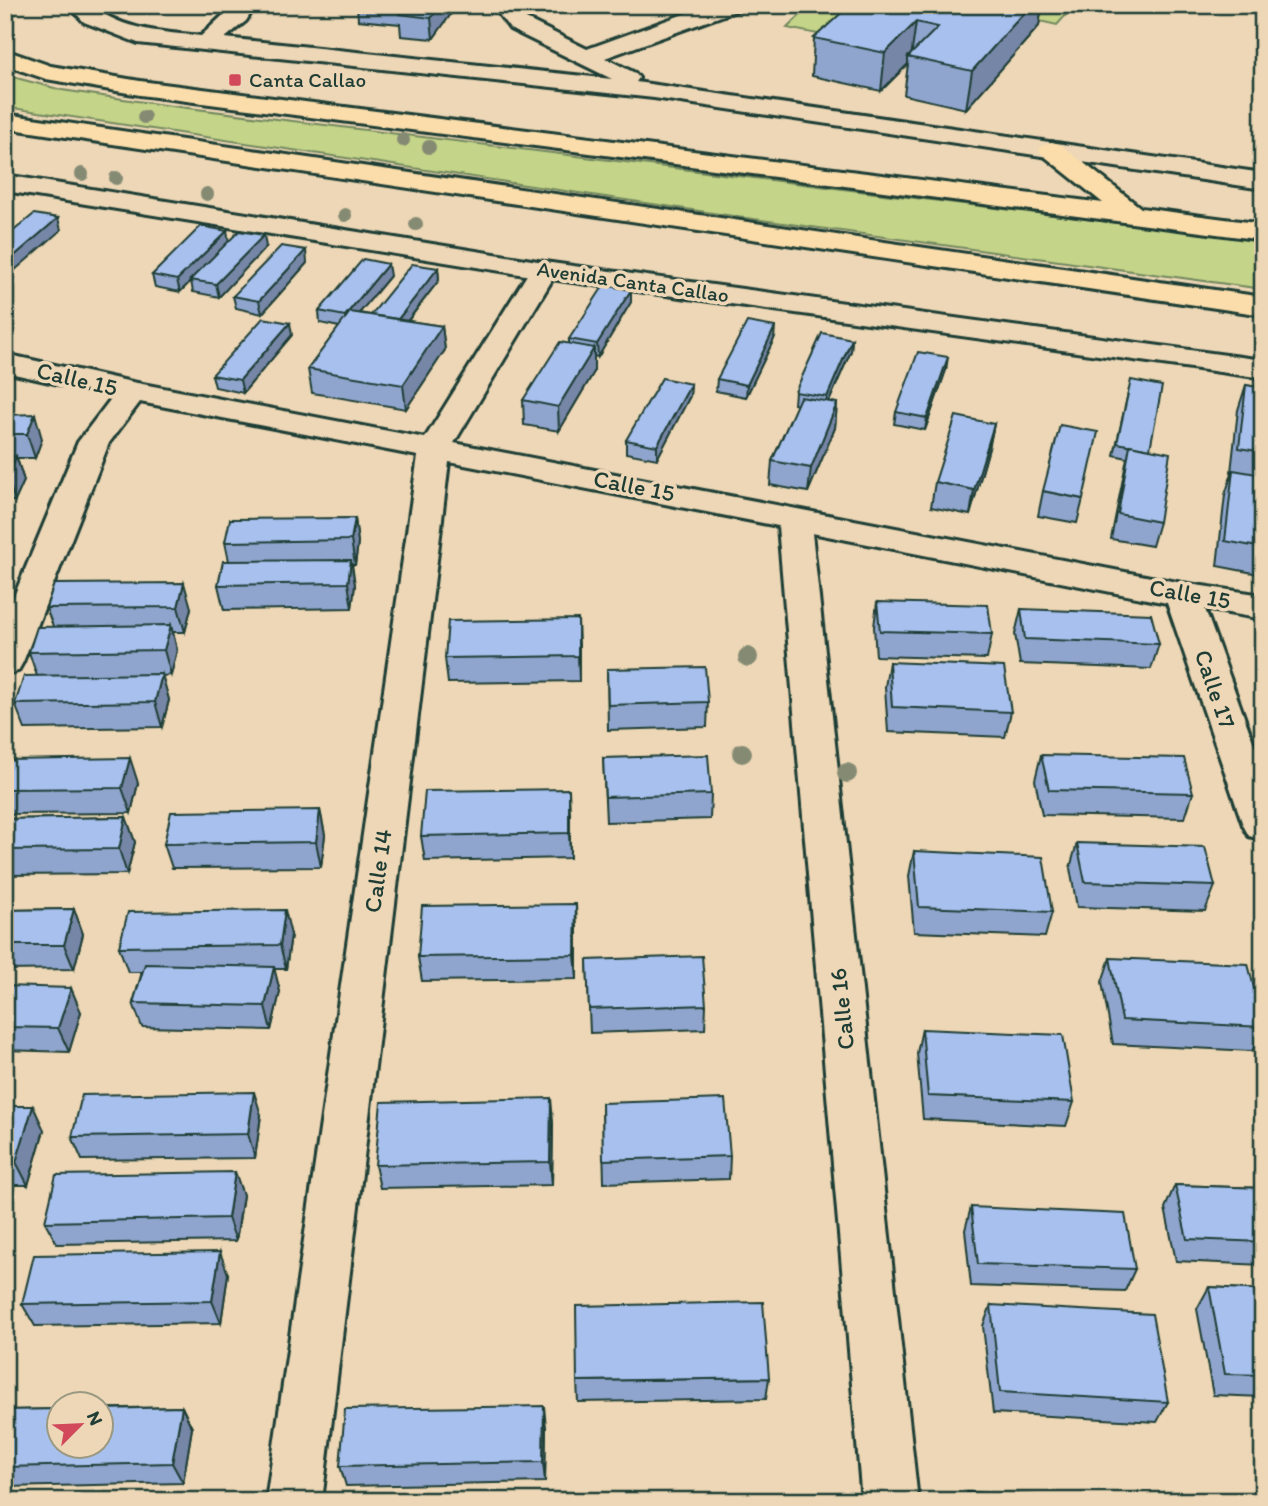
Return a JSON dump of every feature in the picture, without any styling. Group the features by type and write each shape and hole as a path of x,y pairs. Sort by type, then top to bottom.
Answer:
{"main road":[{"path":"5,57 46,72 140,88 1262,231"},
{"path":"5,121 1263,306"},
{"path":"1052,149 1133,215"}],"street":[{"path":"79,5 92,17 138,36 654,91 1263,181"},
{"path":"204,45 238,16 245,5"},
{"path":"503,5 518,24 654,91"},
{"path":"584,58 730,5"},
{"name":"Avenida Canta Callao","path":"5,183 544,270 1263,369"},
{"name":"Calle 14","path":"294,1501 435,448 544,270"},
{"name":"Calle 15","path":"5,363 132,391 1182,594 1263,607"},
{"path":"5,662 94,442 132,391"},
{"name":"Calle 16","path":"794,517 890,1501"},
{"name":"Calle 17","path":"1182,594 1263,825"}],"green space":[{"path":"811,5 882,5 848,40 787,28"},
{"path":"969,5 1075,5 1057,25"},
{"path":"5,75 62,90 164,105 1263,241 1263,289 746,218 5,107"}],"building":[{"path":"406,5 440,5 431,18 399,14"},
{"path":"850,5 935,5 931,9 948,13 956,5 1031,5 972,71 908,57 938,27 916,22 885,53 814,38"},
{"path":"34,214 58,218 5,264 5,238"},
{"path":"201,226 227,231 177,280 152,275"},
{"path":"239,231 264,235 216,284 190,280"},
{"path":"281,246 306,250 259,301 233,296"},
{"path":"363,259 388,264 345,316 319,311"},
{"path":"412,264 438,268 398,319 371,315"},
{"path":"604,285 631,290 597,344 569,339"},
{"path":"350,312 442,326 403,385 308,369"},
{"path":"263,318 290,323 240,380 212,375"},
{"path":"747,322 775,327 747,385 717,379"},
{"path":"822,333 852,339 827,397 795,392"},
{"path":"560,342 594,348 558,407 523,400"},
{"path":"918,352 948,357 927,418 896,412"},
{"path":"662,378 691,384 657,446 626,440"},
{"path":"1131,380 1162,386 1150,449 1117,443"},
{"path":"1246,385 1263,388 1263,452 1239,448"},
{"path":"800,397 837,403 811,468 772,461"},
{"path":"35,414 27,434 5,434 5,415"},
{"path":"956,416 994,424 974,490 935,482"},
{"path":"1060,425 1098,432 1083,499 1043,491"},
{"path":"1130,445 1170,453 1159,522 1118,514"},
{"path":"16,456 7,477 5,477 5,457"},
{"path":"1233,470 1263,475 1263,548 1225,541"},
{"path":"355,518 351,540 225,542 230,519"},
{"path":"351,560 348,583 218,585 223,561"},
{"path":"184,583 178,607 46,608 54,584"},
{"path":"877,602 988,605 992,634 880,631"},
{"path":"1021,609 1151,614 1159,644 1025,639"},
{"path":"578,619 578,656 445,658 448,621"},
{"path":"171,625 164,650 29,652 37,627"},
{"path":"889,662 1004,667 1011,712 892,707"},
{"path":"705,667 708,702 608,705 607,669"},
{"path":"162,674 155,702 15,704 24,676"},
{"path":"708,755 711,794 605,797 603,758"},
{"path":"1041,755 1184,758 1193,793 1049,790"},
{"path":"130,758 122,788 5,789 5,760"},
{"path":"569,789 569,833 421,836 425,791"},
{"path":"320,810 316,842 164,844 171,812"},
{"path":"126,817 119,849 5,850 5,819"},
{"path":"1077,843 1205,847 1215,886 1085,882"},
{"path":"914,851 1043,857 1052,912 919,907"},
{"path":"576,904 575,955 418,957 422,906"},
{"path":"74,909 64,945 5,945 5,910"},
{"path":"285,910 280,945 119,947 128,912"},
{"path":"702,956 706,1005 589,1009 587,960"},
{"path":"1110,958 1248,964 1263,1027 1122,1020"},
{"path":"145,964 274,967 265,1006 133,1003"},
{"path":"5,986 71,988 58,1028 5,1027"},
{"path":"922,1029 1063,1035 1074,1102 928,1096"},
{"path":"254,1092 248,1134 72,1137 82,1095"},
{"path":"551,1098 550,1162 375,1165 381,1102"},
{"path":"725,1099 730,1156 603,1160 602,1103"},
{"path":"5,1106 33,1106 16,1162 5,1162"},
{"path":"235,1172 228,1218 45,1222 56,1175"},
{"path":"1175,1185 1263,1188 1263,1242 1187,1239"},
{"path":"971,1207 1125,1214 1135,1269 978,1264"},
{"path":"220,1252 212,1301 22,1304 34,1255"},
{"path":"1209,1287 1263,1290 1263,1375 1225,1374"},
{"path":"763,1302 769,1378 577,1381 576,1306"},
{"path":"991,1305 1152,1314 1168,1402 1000,1392"},
{"path":"544,1406 543,1462 340,1466 345,1409"},
{"path":"182,1407 172,1463 5,1467 5,1410 46,1409 46,1460 116,1460 116,1409"},
{"path":"1255,1488 1263,1489 1263,1501 1258,1501"},
{"path":"967,1492 1124,1501 968,1501"}],"place":[{"name":"Canta Callao","path":"235,80"}]}
